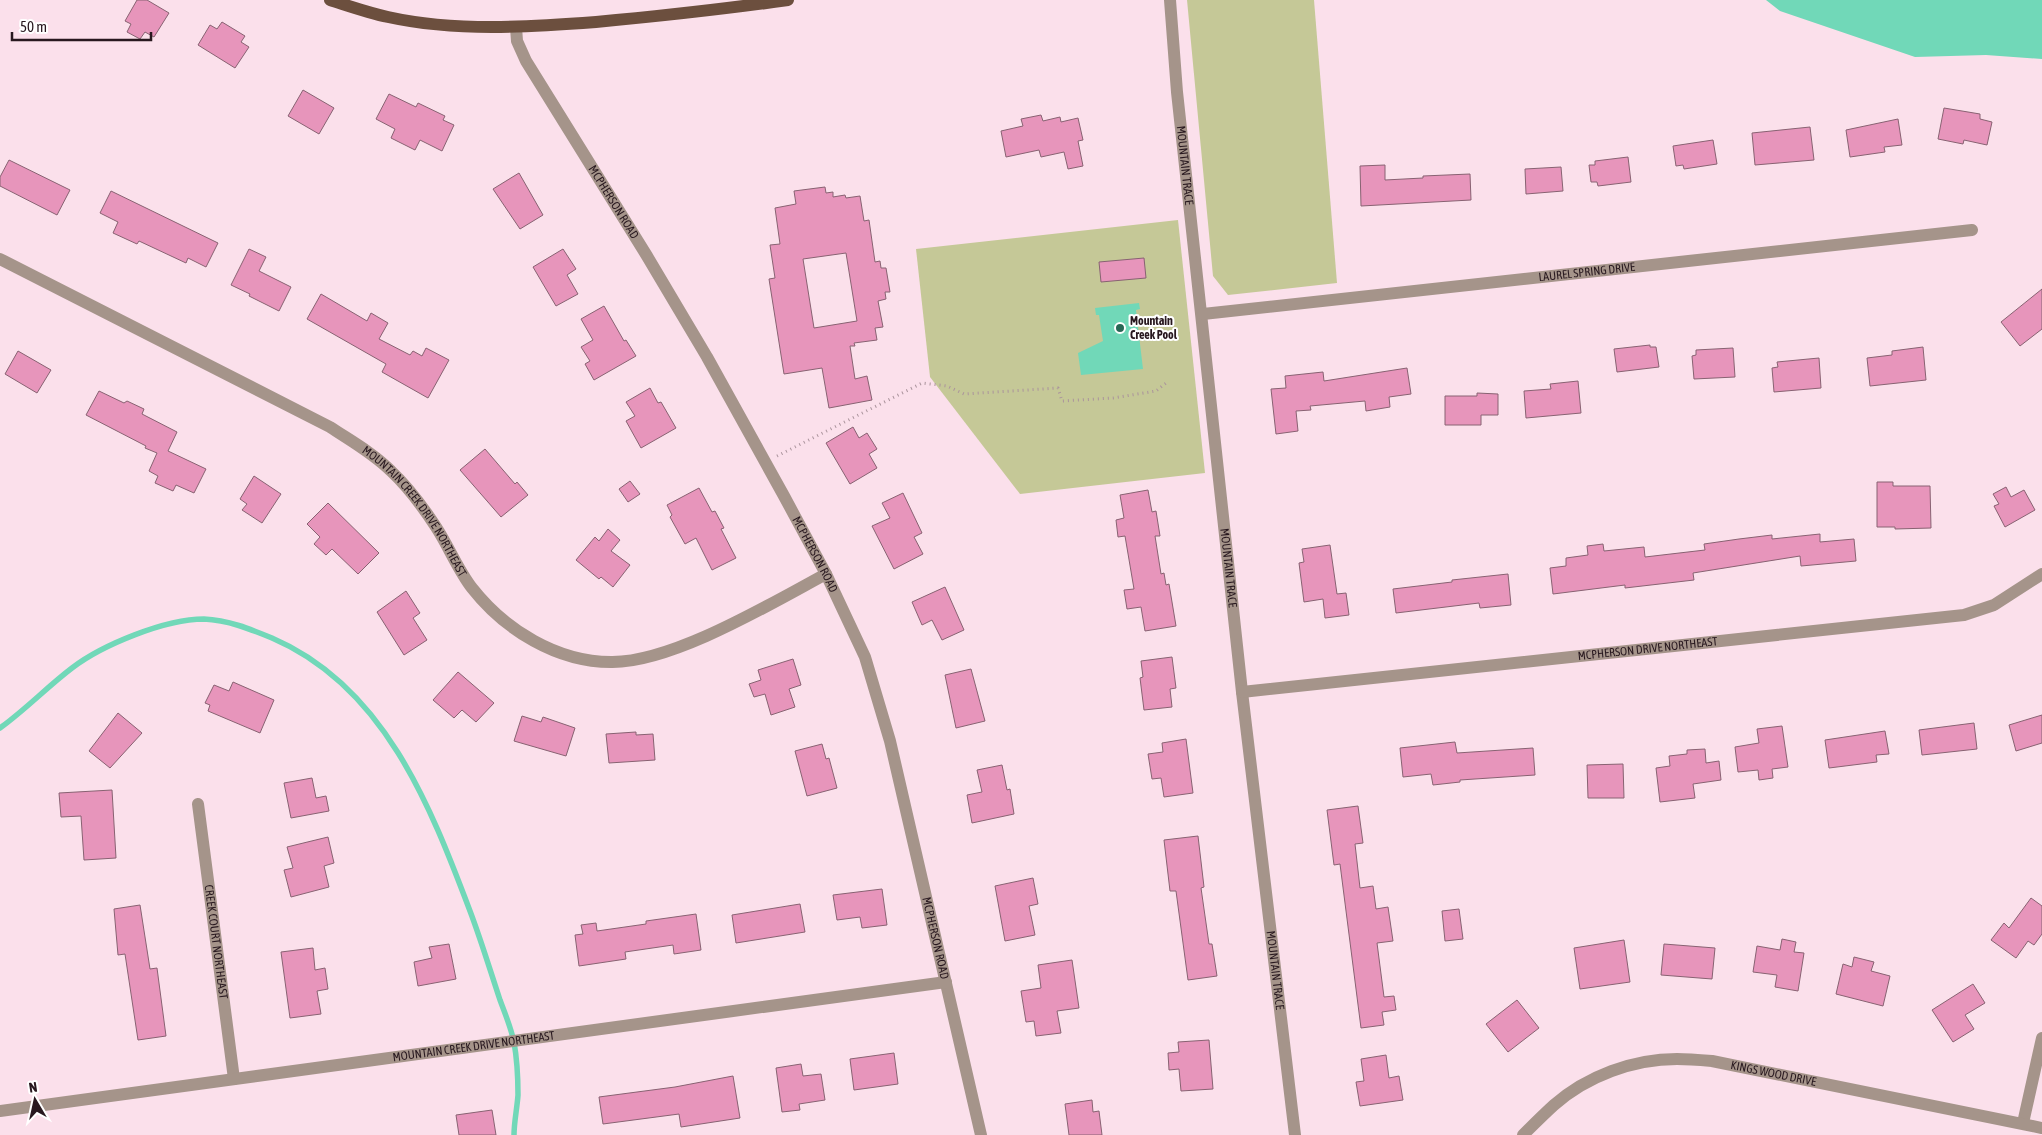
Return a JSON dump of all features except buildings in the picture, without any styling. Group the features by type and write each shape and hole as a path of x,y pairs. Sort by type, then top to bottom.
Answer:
{"main road":[{"path":"330,0 372,13 410,21 442,25 516,27 635,18 788,0"}],"street":[{"name":"MOUNTAIN TRACE","path":"1170,0 1177,92 1203,314 1242,692 1295,1135"},
{"name":"MCPHERSON ROAD","path":"516,27 517,41 526,61 647,256 765,462 826,574 865,657 878,697 981,1135"},
{"name":"LAUREL SPRING DRIVE","path":"1203,314 1972,230"},
{"name":"MOUNTAIN CREEK DRIVE NORTHEAST","path":"0,259 330,427 369,453 392,471 415,497 435,526 471,587 488,607 520,633 562,653 589,661 612,662 636,660 667,651 714,632 826,574"},
{"name":"MCPHERSON DRIVE NORTHEAST","path":"1242,692 1964,615 1994,605 2042,574"},
{"name":"CREEK COURT NORTHEAST","path":"198,804 234,1078"},
{"name":"MOUNTAIN CREEK DRIVE NORTHEAST","path":"0,1111 946,982"},
{"path":"2024,1123 2042,1038"},
{"name":"KINGS WOOD DRIVE","path":"1523,1135 1554,1105 1584,1084 1614,1071 1645,1061 1678,1059 1712,1061 2042,1128"}],"path":[{"path":"765,462 922,383 947,386 964,394 1058,388 1062,401 1113,398 1156,391 1166,382"}],"shaded area":[{"path":"1187,0 1314,0 1337,283 1228,295 1213,276"},
{"path":"1766,0 2042,0 2042,59 1986,55 1915,57 1780,11"},
{"path":"1178,220 1205,473 1020,494 930,377 916,249"},
{"name":"Mountain Creek Pool","path":"1139,303 1140,309 1136,310 1143,369 1081,375 1078,353 1103,341 1099,315 1096,315 1095,308"}],"waterway":[{"path":"0,728 85,659 117,642 171,623 204,619 230,623 272,638 311,659 345,686 373,718 398,753 438,830 474,922 513,1037 517,1062 518,1089 514,1135"}],"place":[{"name":"Mountain Creek Pool","path":"1120,328"}]}
